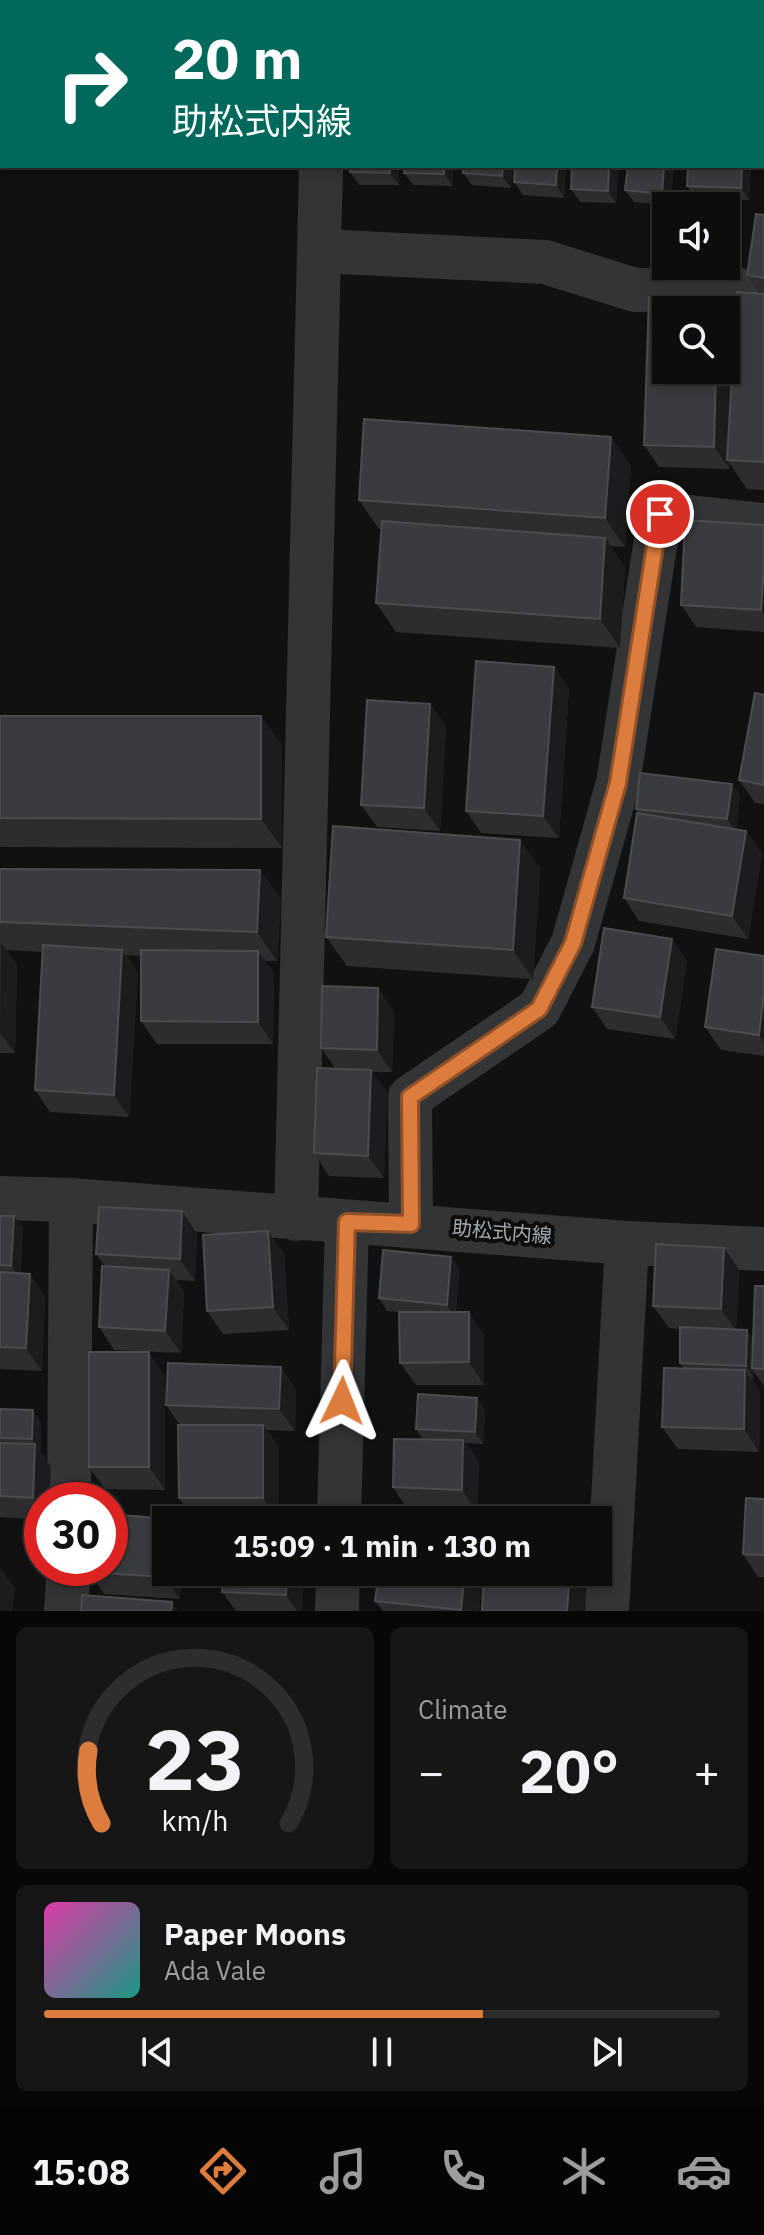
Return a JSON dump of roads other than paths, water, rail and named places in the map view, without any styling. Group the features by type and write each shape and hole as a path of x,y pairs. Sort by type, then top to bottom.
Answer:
{"street":[{"path":"296,1219 321,168"},
{"path":"320,251 545,262 635,290 736,289"},
{"path":"411,1224 410,1097 539,1009 573,943 618,783 660,514 764,525"},
{"name":"助松式内線","path":"0,1198 71,1200 296,1219 411,1224 627,1243 764,1249"},
{"path":"69,1482 71,1200"},
{"path":"339,1506 347,1222"},
{"path":"607,1611 627,1243"},
{"path":"66,1611 68,1586"},
{"path":"337,1611 338,1586"}]}
